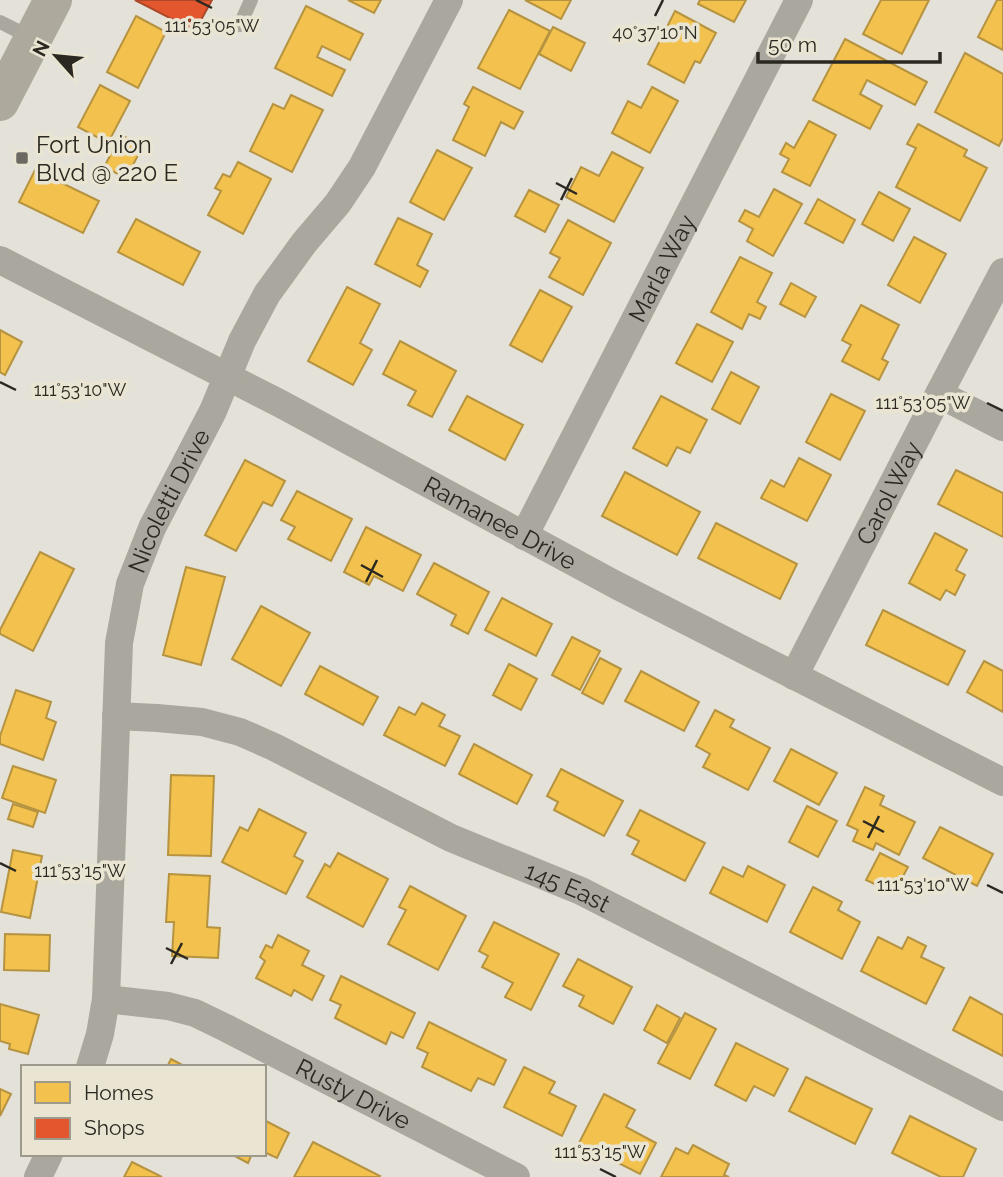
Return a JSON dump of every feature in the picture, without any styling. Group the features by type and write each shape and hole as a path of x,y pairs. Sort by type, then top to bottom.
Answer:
{"main road":[{"path":"0,102 16,30 53,0"}],"street":[{"name":"Nicoletti Drive","path":"91,1065 100,1034 106,999 119,643 130,584 152,528 213,411 242,341 267,294 304,243 338,204 362,167 449,0"},
{"name":"Marla Way","path":"524,536 799,0"},
{"name":"Ramanee Drive","path":"0,260 227,376 524,536 1003,782"},
{"name":"Carol Way","path":"794,676 1003,272"},
{"path":"939,394 1003,427"},
{"name":"145 East","path":"116,716 201,722 240,732 452,838 581,891 1003,1107"},
{"name":"Rusty Drive","path":"106,999 168,1006 195,1013 516,1177"},
{"path":"38,1177 48,1156"}],"lane":[{"path":"240,25 251,0"}],"building: Homes":[{"path":"348,0 381,0 374,13"},
{"path":"525,0 571,0 561,19"},
{"path":"700,0 746,0 734,22 698,4"},
{"path":"881,0 929,0 902,54 863,34"},
{"path":"997,0 1003,0 1003,50 978,37"},
{"path":"306,6 363,34 350,60 322,46 317,57 345,70 332,96 275,68"},
{"path":"509,10 550,31 520,89 478,68"},
{"path":"675,11 716,33 700,63 695,61 684,83 648,64"},
{"path":"136,16 166,32 138,88 107,72"},
{"path":"553,27 585,43 571,71 539,54"},
{"path":"845,39 927,82 915,105 867,80 860,94 882,106 870,129 813,100"},
{"path":"965,53 1003,74 1003,138 999,146 935,112"},
{"path":"100,85 130,101 108,143 78,127"},
{"path":"473,87 523,112 514,129 501,122 485,156 453,140 469,107 464,104"},
{"path":"652,87 678,101 650,153 612,133 628,101 641,108"},
{"path":"291,95 323,110 292,172 250,151 273,104 284,109"},
{"path":"809,121 836,135 810,186 782,172 789,159 780,154 786,143 794,148"},
{"path":"918,124 967,150 964,156 987,168 960,221 896,187 916,148 907,144"},
{"path":"121,135 143,146 126,178 104,167"},
{"path":"437,150 472,168 444,220 410,202"},
{"path":"612,152 643,168 614,222 566,197 581,167 599,176"},
{"path":"238,162 271,179 243,234 208,215 221,191 215,188 223,174 230,177"},
{"path":"35,170 99,201 83,233 19,202"},
{"path":"774,189 802,204 773,256 747,241 753,229 739,221 745,210 759,217"},
{"path":"529,190 559,205 545,232 515,216"},
{"path":"879,192 910,209 893,241 862,224"},
{"path":"818,199 855,220 843,243 805,223"},
{"path":"398,218 432,234 417,265 428,271 420,287 375,264"},
{"path":"136,219 200,252 183,285 118,252"},
{"path":"568,220 611,243 583,295 549,277 560,258 550,253"},
{"path":"914,237 946,254 920,303 888,285"},
{"path":"740,257 772,273 757,302 766,307 760,319 749,314 742,329 711,312"},
{"path":"791,283 816,297 805,317 780,304"},
{"path":"347,287 380,304 360,343 372,350 353,385 308,361"},
{"path":"540,290 572,307 542,362 510,345"},
{"path":"861,305 899,325 882,359 888,362 879,380 842,361 851,345 842,340"},
{"path":"697,324 733,342 712,382 676,363"},
{"path":"0,330 22,342 5,375 0,372"},
{"path":"400,341 456,371 432,417 408,405 416,391 383,374"},
{"path":"731,372 759,387 740,424 712,409"},
{"path":"831,394 865,411 840,460 806,442"},
{"path":"467,396 523,425 505,460 449,430"},
{"path":"661,396 707,420 690,453 677,447 667,466 633,448"},
{"path":"799,458 831,475 807,521 761,498 771,480 784,487"},
{"path":"245,460 285,481 272,506 263,502 236,551 205,535"},
{"path":"956,470 1003,493 1003,537 938,504"},
{"path":"625,472 700,512 677,555 602,516"},
{"path":"297,491 352,519 331,561 288,539 295,527 281,520"},
{"path":"716,523 797,564 780,599 698,558"},
{"path":"366,527 421,555 403,591 374,576 369,585 344,572"},
{"path":"935,533 967,550 956,570 965,575 955,595 946,590 940,600 909,583"},
{"path":"40,552 74,569 33,651 0,634 0,630"},
{"path":"434,563 489,592 468,634 451,625 456,615 417,594"},
{"path":"186,567 225,577 201,665 163,655"},
{"path":"502,598 552,624 536,656 485,630"},
{"path":"261,606 310,633 281,686 232,659"},
{"path":"883,610 965,651 948,685 866,645"},
{"path":"572,637 600,651 580,690 552,675"},
{"path":"600,658 621,669 603,704 582,693"},
{"path":"984,661 1003,671 1003,712 967,692"},
{"path":"509,664 537,679 521,710 493,695"},
{"path":"320,666 378,697 363,725 305,694"},
{"path":"641,671 699,702 684,731 625,701"},
{"path":"16,690 51,702 46,718 56,722 43,760 0,744 0,736"},
{"path":"422,703 445,715 439,726 460,736 445,766 384,735 399,707 415,715"},
{"path":"715,710 734,720 730,727 770,748 748,790 703,767 710,754 696,746"},
{"path":"474,744 532,775 517,804 459,774"},
{"path":"791,749 837,773 819,805 774,781"},
{"path":"13,766 56,780 45,813 2,798"},
{"path":"561,769 623,801 604,836 554,810 558,802 547,796"},
{"path":"171,775 214,776 211,856 168,855"},
{"path":"865,787 884,796 880,805 915,822 899,855 876,843 873,850 853,841 858,830 847,825"},
{"path":"13,804 38,812 33,827 8,819"},
{"path":"807,806 837,821 818,857 789,842"},
{"path":"259,809 306,833 294,856 303,861 286,894 222,862 240,827 248,831"},
{"path":"640,810 705,843 685,881 632,854 639,841 627,835"},
{"path":"940,827 993,854 977,886 923,858"},
{"path":"13,850 42,856 30,918 1,912"},
{"path":"338,853 388,879 363,927 307,897 325,864 330,867"},
{"path":"880,853 908,867 894,893 866,880"},
{"path":"748,866 785,885 767,922 710,893 723,867 743,877"},
{"path":"169,874 210,876 207,927 220,928 218,958 172,956 174,922 166,922"},
{"path":"410,886 466,916 438,970 388,944 406,910 399,907"},
{"path":"813,887 842,902 838,910 860,922 842,959 790,932"},
{"path":"494,922 559,954 531,1010 505,997 513,983 482,967 488,956 479,951"},
{"path":"5,934 50,935 49,971 4,970"},
{"path":"278,935 309,951 302,965 324,976 312,1000 294,990 291,996 256,978 265,961 260,957 266,945 272,948"},
{"path":"878,937 902,949 908,937 926,946 921,957 944,968 926,1004 861,971"},
{"path":"578,959 632,987 613,1024 579,1006 584,996 563,986"},
{"path":"341,976 415,1013 403,1038 391,1032 386,1044 335,1018 341,1005 330,1000"},
{"path":"970,997 1003,1015 1003,1056 953,1030"},
{"path":"0,1004 39,1015 28,1054 9,1049 10,1044 0,1041"},
{"path":"657,1005 680,1018 667,1043 644,1030"},
{"path":"685,1013 716,1029 690,1079 658,1063"},
{"path":"429,1022 506,1060 494,1085 478,1078 471,1091 422,1067 428,1053 417,1048"},
{"path":"736,1043 788,1069 774,1096 754,1086 746,1101 715,1085"},
{"path":"171,1059 182,1065 168,1065"},
{"path":"524,1067 555,1082 549,1093 576,1106 562,1136 504,1107"},
{"path":"806,1077 872,1109 855,1144 789,1111"},
{"path":"0,1089 11,1094 0,1116"},
{"path":"604,1094 635,1110 626,1127 656,1143 640,1174 579,1143"},
{"path":"910,1116 976,1149 963,1177 941,1177 892,1153"},
{"path":"266,1121 289,1133 277,1158 266,1153"},
{"path":"313,1142 380,1176 294,1177"},
{"path":"693,1145 729,1164 724,1175 729,1177 661,1177 676,1148 688,1154"},
{"path":"235,1156 251,1156 248,1163"},
{"path":"132,1162 162,1177 124,1177"}],"building: Shops":[{"path":"135,0 212,0 195,31"}],"place":[{"name":"Fort Union Blvd @ 220 E","path":"22,158"}]}
